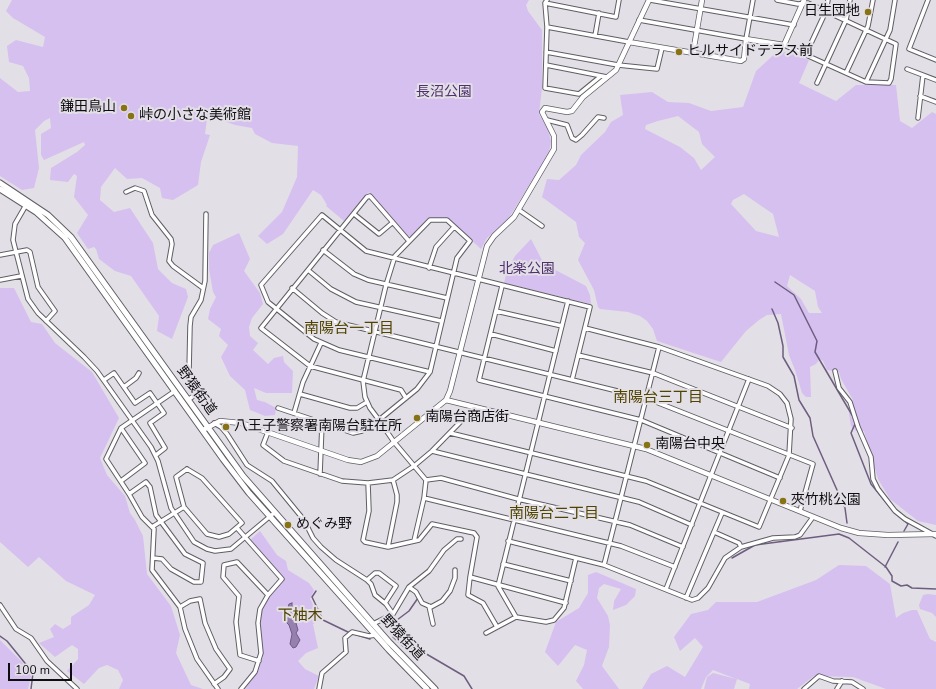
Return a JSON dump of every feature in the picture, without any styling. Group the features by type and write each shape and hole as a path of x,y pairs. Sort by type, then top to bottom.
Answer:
{"main road":[{"name":"野猿街道","path":"0,183 43,210 71,237 188,400 205,428"},
{"name":"野猿街道","path":"0,188 26,205 52,225 71,246 175,391 272,515 376,635 427,689"},
{"name":"野猿街道","path":"272,515 405,660 435,689"}],"street":[{"path":"601,76 579,94 545,88 547,27 546,1 616,17 619,0"},
{"path":"205,428 214,423 236,422 348,460 361,462 377,456 446,400 450,391 477,280 487,246 494,236 509,223 519,210 554,149 554,136 542,112 545,108 567,112 572,111 583,97 616,70 649,0 794,25"},
{"path":"693,53 702,0"},
{"path":"547,27 741,61 744,60 749,17 753,0"},
{"path":"639,20 784,45 866,82 889,83 891,79 896,44 808,3 777,0"},
{"path":"806,54 826,11 828,0"},
{"path":"817,83 846,20 850,0"},
{"path":"846,73 866,30 873,0"},
{"path":"866,82 890,30 895,0"},
{"path":"928,0 909,49 936,60"},
{"path":"784,45 803,2"},
{"path":"595,36 599,14"},
{"path":"546,52 618,65 657,69 662,48"},
{"path":"546,65 607,77"},
{"path":"907,69 936,80"},
{"path":"918,118 923,75"},
{"path":"920,96 936,102"},
{"path":"547,120 567,125 572,138 576,140 598,117 604,118"},
{"path":"126,192 135,188 144,191 152,215 171,239 172,244 169,261 173,266 203,288"},
{"path":"406,398 401,390 310,366 261,328 367,197 370,196 409,241"},
{"path":"26,205 18,219 14,232 15,252 28,299 32,306 46,321 84,356 104,380 156,455 173,513 194,542 207,549 215,551 232,549 272,515"},
{"path":"519,210 542,226"},
{"path":"188,400 196,394 189,372 190,326 191,317 201,300 203,288 206,214"},
{"path":"354,214 379,234 392,223"},
{"path":"430,372 369,356 339,350 321,343 268,302 261,285 322,215 364,249 393,259 590,307 572,380"},
{"path":"278,408 322,424 353,433 362,431 379,420 417,389 430,372 453,274 460,253 470,241 447,220 430,220 393,259 363,381 363,388 367,402 379,420 394,442 426,480 424,498 414,541"},
{"path":"429,268 436,247 454,227"},
{"path":"0,255 27,250 30,252 38,288 55,311 46,321"},
{"path":"323,250 354,274 386,285 447,298"},
{"path":"308,270 331,289 356,302 380,309 441,321"},
{"path":"0,280 21,276"},
{"path":"502,286 479,380 641,420 780,478"},
{"path":"292,288 332,320 646,398 813,464 800,511"},
{"path":"516,617 498,586 568,301"},
{"path":"496,311 562,326"},
{"path":"450,433 646,480 700,504 759,527 789,455 792,428 787,403 780,394 768,386 659,347 585,328"},
{"path":"491,334 556,351"},
{"path":"294,413 310,366 321,343"},
{"path":"604,565 659,347"},
{"path":"578,355 653,372 792,428"},
{"path":"835,372 839,388 850,402 858,427 871,457 873,479 878,489 896,511 905,519 935,535"},
{"path":"104,380 114,373 136,404 150,393 164,413 150,423 165,448 156,455"},
{"path":"124,387 136,378 139,373"},
{"path":"666,589 749,379"},
{"path":"175,391 121,428 106,459 142,517 154,530 152,570 180,607 185,629 197,659 218,689"},
{"path":"300,394 350,408 357,408 367,402"},
{"path":"446,400 634,446 711,475 841,528 866,534 935,535"},
{"path":"268,432 263,445 284,461 342,481 368,483 393,480 414,466 432,451 475,407"},
{"path":"214,423 221,427 227,434 247,465 272,481 296,509 321,547 336,560 367,580 371,584 375,595 385,603 393,614"},
{"path":"320,474 322,424"},
{"path":"121,428 145,463 121,481"},
{"path":"432,451 639,502 692,525"},
{"path":"187,469 202,478 242,523 225,537 213,537 203,530 184,507 176,477 187,469"},
{"path":"426,480 441,478 519,499 630,525 683,547"},
{"path":"388,547 398,495 393,480"},
{"path":"129,494 146,482 150,487 156,515 185,554 203,563 201,582 194,582 171,569 162,559 153,558"},
{"path":"368,483 369,511 363,540 365,542 388,547 420,540 432,524 474,533 477,537 468,595 483,603 497,627"},
{"path":"424,498 621,546 674,567"},
{"path":"152,527 184,507"},
{"path":"686,598 722,513"},
{"path":"508,541 604,565 692,600 698,598 708,588 725,558 741,547 773,538 795,537 800,535 813,517"},
{"path":"236,528 282,579 268,595 260,609 258,616 261,646 259,661 255,672 241,689"},
{"path":"714,532 739,543 741,547"},
{"path":"372,624 393,614 409,587 429,571 452,542 456,539 461,539"},
{"path":"486,633 516,617 546,622 554,620 564,608 566,603 576,558"},
{"path":"259,661 240,655 236,622 239,596 223,577 224,565 238,562 268,595"},
{"path":"503,564 571,581"},
{"path":"409,587 416,592 422,603 429,606 442,600 450,591 455,578 455,570"},
{"path":"367,580 375,573 379,573 396,586 385,603"},
{"path":"470,577 498,586 566,603"},
{"path":"180,607 190,601 200,599 205,623 216,649 230,669 224,677 214,684"},
{"path":"0,604 16,629 31,638 47,661 77,689"},
{"path":"429,606 433,624"},
{"path":"319,689 322,673 346,652 344,638 350,634 368,636 376,635"},
{"path":"804,689 819,676 833,681 842,680 852,682 862,689"},
{"path":"837,689 842,680"}],"green space":[{"name":"長沼公園","path":"12,0 529,0 526,5 528,11 542,30 542,88 539,114 548,129 551,141 549,153 507,221 487,238 481,249 447,218 428,218 411,236 408,236 391,219 369,192 344,221 326,206 327,205 321,195 313,190 283,234 267,244 258,236 282,212 297,177 298,146 272,143 255,134 252,128 235,125 221,120 207,119 205,134 210,135 201,162 198,185 173,200 162,198 160,188 142,178 127,179 115,168 101,187 100,200 114,212 130,208 153,243 158,269 172,283 186,289 188,297 172,339 157,331 159,316 131,276 115,271 99,259 96,249 94,247 88,249 77,233 88,215 74,197 77,176 74,174 68,182 50,180 51,168 77,152 85,145 84,142 44,160 41,155 41,134 51,128 50,118 44,121 35,130 39,168 34,188 22,190 0,176 0,78 18,92 30,91 29,78 23,66 9,62 7,46 16,40 43,47 45,37 13,18 6,11"},
{"path":"779,50 809,60 799,83 836,101 856,85 896,85 900,121 912,128 932,112 936,114 936,525 918,521 890,499 878,479 864,431 856,431 851,426 849,414 853,400 841,379 839,372 827,370 823,361 820,359 816,364 810,367 811,397 806,397 802,393 789,355 781,314 767,315 759,320 746,331 721,362 657,341 653,329 647,321 640,316 628,312 600,309 598,307 594,290 578,260 585,243 579,237 576,222 542,197 547,179 559,180 576,165 581,155 605,132 611,122 623,115 620,95 652,92 668,102 689,103 711,111 743,107 756,71","holes":["678,116 699,132 702,144 715,157 701,170 694,158 680,147 645,129 646,125","744,194 773,214 779,237 756,231 731,204 733,200","790,275 815,291 818,307 822,313 809,313 801,299 787,286"]},
{"path":"239,233 250,259 244,271 260,293 263,304 252,318 249,327 250,336 258,343 253,350 268,364 274,358 283,356 284,362 293,371 292,393 266,393 254,388 257,400 265,402 276,408 275,415 265,416 250,410 245,390 230,376 221,357 228,345 219,336 221,329 208,319 210,309 216,297 213,292 209,269 209,253 213,245"},
{"name":"北楽公園","path":"531,239 544,264 586,286 590,295 591,304 504,283 507,271 515,256"},
{"path":"0,288 14,288 31,322 42,324 55,343 92,372 119,418 100,458 107,475 125,496 130,513 143,536 147,574 171,606 180,635 176,653 191,685 203,689 119,689 123,680 118,670 107,665 99,668 84,684 67,671 78,659 78,649 72,645 55,657 39,643 54,637 50,629 55,624 63,629 71,624 71,617 89,605 95,595 66,581 39,557 28,567 0,542"},
{"path":"260,531 277,555 286,561 288,570 309,583 314,590 310,599 318,621 313,624 318,648 306,653 298,661 305,669 319,676 314,689 245,689 256,674 263,657 260,622 261,611 271,594 285,579 250,540"},
{"path":"839,565 866,566 890,584 896,618 903,613 917,610 930,639 936,642 936,689 886,689 853,677 814,676 797,689 749,689 750,684 737,679 734,689 704,689 707,677 713,673 736,679 713,670 706,677 701,689 642,689 651,674 667,666 685,677 703,647 695,638 680,651 674,637 691,614 708,610 716,602 757,602 816,580"},
{"path":"596,572 636,589 635,596 626,605 613,610 614,601 621,589 604,584 599,588 597,598 608,616 610,625 609,647 602,666 619,689 583,689 576,681 584,665 587,650 575,645 558,666 545,652 556,622 579,608 588,593 588,575"},
{"path":"923,595 936,595 936,617 932,613 920,609 919,605"},
{"path":"0,640 22,662 31,676 28,689 0,689"}],"shaded area":[{"path":"292,603 292,614 298,630 296,633 300,640 296,647 293,648 290,644 292,634 289,625 285,621 283,612 287,611 289,604"}],"waterway":[{"path":"775,282 794,295 817,341 815,352 852,415"},
{"path":"772,309 778,323 783,346 783,357 794,376 799,400 810,418 813,436 845,508 847,523"},
{"path":"855,424 851,433 871,484 893,511"},
{"path":"899,516 908,524 904,531"},
{"path":"732,558 755,545 839,534 849,538 886,567 892,576 892,581 901,586 907,585 912,588 936,589"},
{"path":"885,567 898,542"},
{"path":"316,591 312,597 323,620 350,633"},
{"path":"418,598 409,611 397,620 393,629 393,637 404,647 423,652 464,676 472,689"},
{"path":"354,634 370,639"},
{"path":"0,636 7,641 33,673 31,689"}],"place":[{"name":"日生団地","path":"868,12"},
{"name":"ヒルサイドテラス前","path":"679,52"},
{"name":"鎌田鳥山","path":"124,108"},
{"name":"峠の小さな美術館","path":"131,116"},
{"name":"南陽台商店街","path":"417,418"},
{"name":"八王子警察署南陽台駐在所","path":"226,427"},
{"name":"南陽台中央","path":"647,445"},
{"name":"夾竹桃公園","path":"783,501"},
{"name":"めぐみ野","path":"288,525"}],"district":[{"name":"南陽台一丁目","path":"349,329"},
{"name":"南陽台三丁目","path":"658,398"},
{"name":"南陽台二丁目","path":"554,514"},
{"name":"下柚木","path":"300,616"}]}
